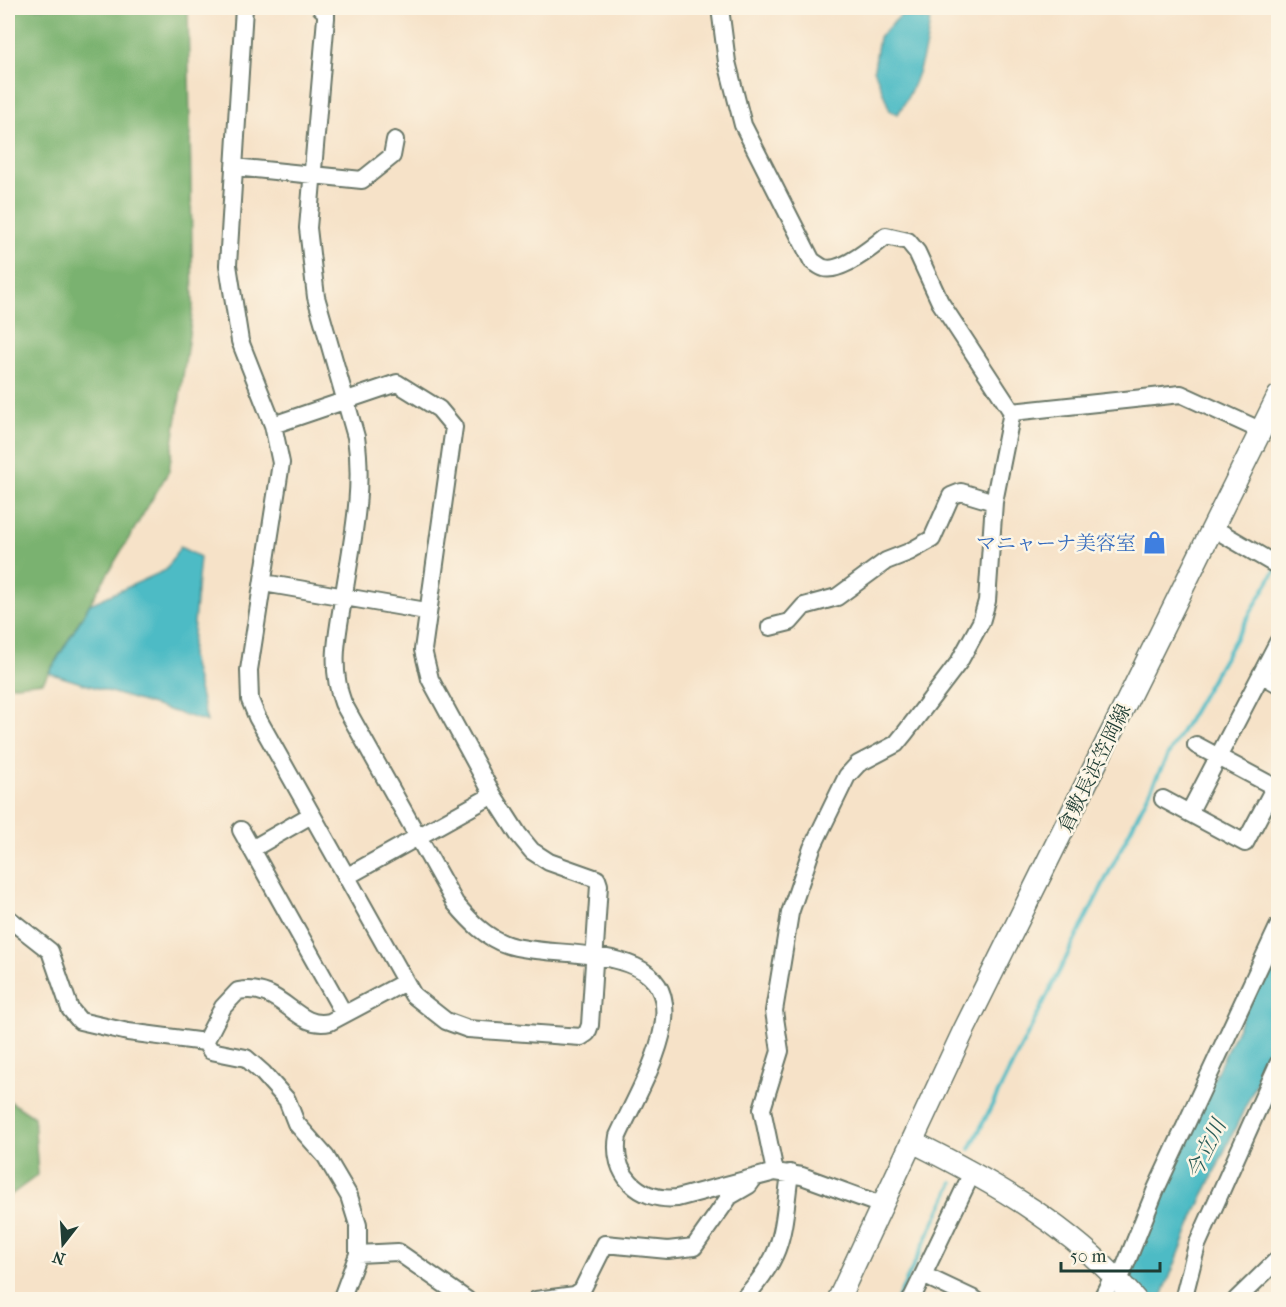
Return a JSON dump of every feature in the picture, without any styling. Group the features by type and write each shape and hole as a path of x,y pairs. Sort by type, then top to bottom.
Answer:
{"main road":[{"name":"倉敷長浜笠岡線","path":"838,1299 884,1206 963,1032 1278,396"},
{"path":"913,1142 972,1173 1063,1229 1123,1285"}],"street":[{"path":"244,8 228,265 234,316 240,341 273,425 281,463 249,670 250,700 311,815 413,995 446,1021 468,1029 580,1037 587,1033 590,1025 599,885 597,879 589,874 567,870 532,851 518,834 493,795 430,680 423,650 426,611 454,427 439,409 397,383 273,425"},
{"path":"321,8 326,12 326,18 308,228 312,278 356,438 360,463 360,489 334,651 337,686 343,703 417,837 467,918 493,939 510,946 614,958 645,971 661,994 665,1010 660,1042 618,1136 617,1158 626,1179 636,1189 662,1200 677,1198 756,1175 783,1172 884,1206"},
{"path":"720,8 727,62 743,125 812,261 824,268 834,268 864,254 886,236 908,241 917,252 940,302 1011,412 994,502 987,601 981,622 959,662 896,744 858,764 848,776 812,848 790,913 774,1011 780,1051 762,1109 783,1172 781,1242 774,1261 742,1299"},
{"path":"234,167 362,180 392,156 395,140"},
{"path":"1011,412 1181,394 1262,431"},
{"path":"770,627 790,622 804,606 837,597 886,561 909,552 932,539 951,496 961,492 994,502"},
{"path":"1213,528 1278,566"},
{"path":"264,583 426,611"},
{"path":"1189,813 1278,642"},
{"path":"1262,674 1278,684"},
{"path":"1163,800 1245,843 1272,792 1269,784 1196,745"},
{"path":"346,877 493,795"},
{"path":"252,849 311,815"},
{"path":"241,830 344,1014"},
{"path":"8,918 50,951 70,1009 80,1021 128,1032 205,1042 211,1051 246,1058 287,1100 296,1123 326,1157 349,1196 358,1225 358,1254 340,1299"},
{"path":"1101,1299 1123,1285 1156,1189 1278,927"},
{"path":"205,1042 223,1007 238,991 261,990 273,994 293,1011 321,1024 405,982"},
{"path":"1183,1299 1197,1245 1278,1064"},
{"path":"911,1299 972,1173"},
{"path":"536,1299 575,1295 582,1290 605,1244 668,1250 694,1247 730,1196 749,1185 756,1175"},
{"path":"358,1254 398,1252 467,1299"},
{"path":"1236,1299 1278,1259"},
{"path":"923,1275 976,1299"}],"green space":[{"path":"8,8 188,8 193,308 169,471 43,682 8,686"},
{"path":"8,1100 34,1117 38,1175 8,1197"}],"water":[{"path":"901,15 930,20 919,69 898,114 890,111 874,69 879,37"},
{"path":"180,547 200,557 191,656 207,722 49,673 90,604 166,570"},
{"name":"今立川","path":"1278,942 1278,1037 1194,1216 1161,1299 1118,1300 1137,1259 1155,1203"}],"waterway":[{"path":"970,1149 1168,755 1276,569"},
{"path":"897,1300 953,1183"}],"place":[{"name":"マニャーナ美容室","path":"1154,543"}]}
